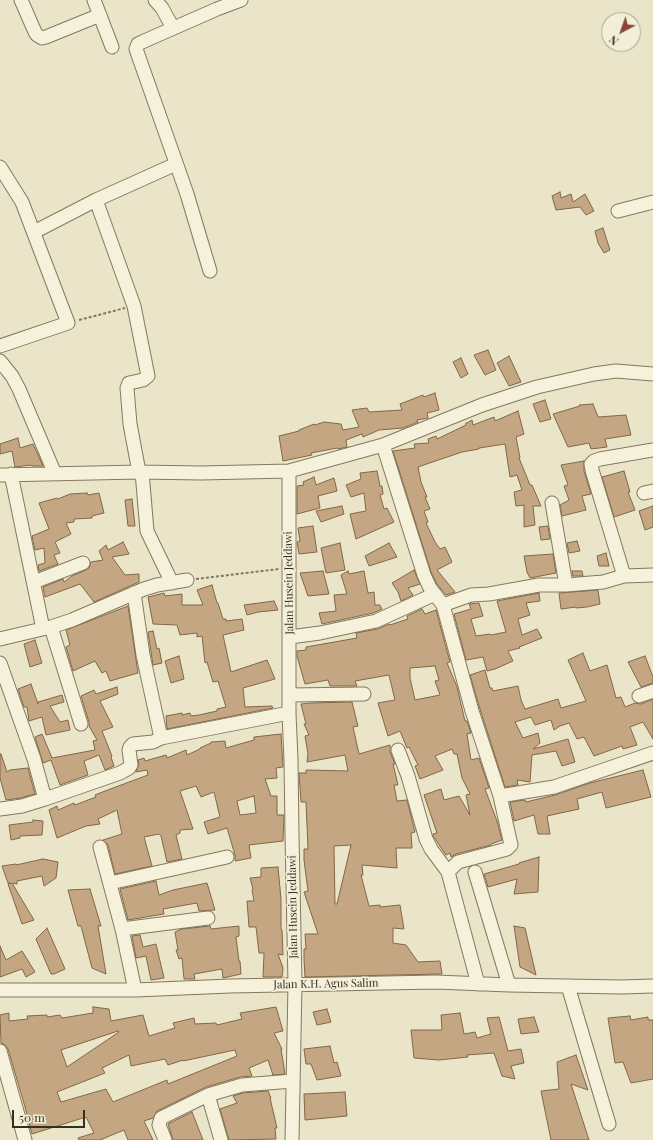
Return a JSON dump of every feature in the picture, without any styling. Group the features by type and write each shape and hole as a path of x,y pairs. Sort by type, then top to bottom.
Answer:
{"street":[{"path":"21,0 35,32 42,38 100,15"},
{"path":"94,0 112,47"},
{"path":"155,0 162,8 173,28"},
{"path":"210,271 187,194 136,49 138,44 173,28 216,4 241,0"},
{"path":"34,232 96,200 176,164"},
{"path":"0,167 22,202 68,323 0,346"},
{"path":"96,200 134,306 148,376 143,380 129,384 127,388 130,424 141,472 147,531 172,583"},
{"path":"618,211 653,202"},
{"path":"0,361 12,376 19,389 56,474"},
{"path":"80,724 47,628 6,475 289,471 383,445 482,404 537,387 587,375 616,371 653,374"},
{"path":"383,445 424,575 430,588 443,605 472,711 500,796 511,845 507,849 458,862 448,872"},
{"path":"624,576 591,464 600,459 653,450"},
{"name":"Jalan Husein Jeddawi","path":"289,471 289,713 295,984 292,1140"},
{"path":"552,503 566,585"},
{"path":"34,582 83,563"},
{"path":"443,605 471,595 489,594 539,585 566,585 603,582 624,576 653,575"},
{"path":"0,639 47,628 72,620 134,593 157,585 187,580"},
{"path":"134,593 143,655 161,738"},
{"path":"290,637 320,633 376,621 435,594"},
{"path":"0,662 34,759 45,800"},
{"path":"639,696 653,691"},
{"path":"289,695 364,694"},
{"path":"0,809 22,806 45,800 127,770 132,765 129,750 133,744 153,742 161,738 289,713"},
{"path":"398,750 408,776 426,839 431,849 448,872 478,984"},
{"path":"500,796 554,787 653,752"},
{"path":"100,847 122,929 135,990"},
{"path":"110,883 228,857"},
{"path":"475,872 509,986"},
{"path":"122,929 208,918"},
{"name":"Jalan K.H. Agus Salim","path":"0,990 135,990 295,984 436,982 509,986 653,986"},
{"path":"568,986 609,1124"},
{"path":"0,1051 25,1140"},
{"path":"165,1140 159,1125 161,1118 208,1095 242,1085 293,1081"},
{"path":"208,1095 222,1140"}],"path":[{"path":"68,323 134,306"},
{"path":"187,580 288,568"}],"building":[{"path":"560,192 561,198 571,194 573,202 585,194 594,211 586,215 580,207 556,210 552,196"},
{"path":"603,228 610,250 604,253 598,243 595,231"},
{"path":"488,350 496,370 485,375 474,355"},
{"path":"509,356 521,382 509,386 497,363"},
{"path":"461,358 468,374 461,378 453,362"},
{"path":"435,393 439,410 427,413 428,418 417,420 418,422 403,428 379,430 363,437 362,434 346,440 347,447 311,453 312,455 283,461 279,436 324,422 341,424 343,430 359,427 352,410 367,408 369,412 402,410 400,404 423,395 424,397"},
{"path":"545,400 551,419 540,422 533,404"},
{"path":"593,404 598,417 626,415 631,435 605,439 607,447 591,449 589,443 568,447 553,414 580,406 579,405"},
{"path":"518,411 524,434 516,437 519,458 530,485 532,485 541,506 533,506 535,525 524,527 524,505 516,506 514,492 522,490 517,475 510,477 505,444 462,452 418,467 421,482 427,497 425,497 430,509 424,511 428,522 426,523 435,542 440,549 445,547 452,562 437,570 455,592 446,595 437,584 431,572 393,451 415,448 414,444 429,443 428,439 436,436 437,439 466,425 465,424 472,420 473,425 494,417 495,421"},
{"path":"18,438 20,448 33,444 43,466 31,465 15,467 12,451 0,454 0,444"},
{"path":"584,461 584,471 591,494 582,496 586,510 562,516 560,505 569,500 564,486 568,485 561,465"},
{"path":"377,471 380,486 382,486 383,494 380,495 384,509 387,508 394,522 356,539 350,514 366,511 364,493 351,497 346,485 361,479 360,473"},
{"path":"624,471 630,492 628,492 635,510 614,517 602,477"},
{"path":"314,477 316,485 334,478 337,491 318,496 320,508 297,514 297,486 304,485 303,482"},
{"path":"87,493 88,495 99,493 104,513 92,516 92,518 74,519 74,522 66,523 71,534 55,542 60,553 54,555 58,564 39,571 38,565 45,563 44,548 35,550 32,536 49,529 39,503 58,499 70,494"},
{"path":"132,499 135,526 128,526 125,500"},
{"path":"342,506 344,514 321,522 316,511"},
{"path":"653,506 653,527 645,530 639,511"},
{"path":"313,526 317,552 299,554 297,542 300,541 298,528"},
{"path":"548,526 550,539 541,540 539,527"},
{"path":"577,541 580,551 569,553 567,543"},
{"path":"123,542 129,554 112,557 125,575 139,574 139,582 94,602 80,584 45,597 43,587 63,579 64,582 72,576 86,570 89,568 91,562 103,560 99,551 106,545 108,550"},
{"path":"340,543 345,570 326,573 321,548"},
{"path":"389,543 397,557 369,566 365,556"},
{"path":"606,553 609,566 599,566 597,556"},
{"path":"553,554 556,573 530,578 527,572 524,556"},
{"path":"414,570 420,584 408,588 413,595 401,601 398,592 392,583"},
{"path":"323,571 329,594 308,596 300,573"},
{"path":"348,571 349,574 364,571 368,593 374,592 375,605 380,605 382,609 373,613 322,624 319,613 336,611 334,595 347,594 341,575"},
{"path":"572,571 582,571 583,576 573,576"},
{"path":"212,585 223,619 226,619 226,621 242,619 244,630 223,635 231,672 267,660 275,679 243,688 245,707 272,706 273,708 167,729 166,716 182,713 182,715 190,713 191,716 199,715 217,711 217,709 226,707 218,681 213,682 207,662 205,663 202,636 197,637 197,633 180,635 177,625 153,624 148,597 164,593 165,596 182,594 182,605 203,605 197,590"},
{"path":"598,590 600,604 587,607 561,609 559,593"},
{"path":"539,593 540,601 526,603 530,615 518,619 522,635 537,629 542,638 519,647 520,648 508,651 513,661 495,669 487,671 483,657 466,660 454,614 471,609 469,604 479,603 483,616 471,619 476,636 506,632 497,601"},
{"path":"274,601 278,610 258,612 247,615 244,605"},
{"path":"128,606 138,673 110,681 106,671 102,673 95,661 73,671 66,647 70,645 66,630"},
{"path":"422,609 425,614 436,610 450,662 447,663 457,687 465,721 467,721 471,733 467,734 471,760 479,758 489,788 485,789 497,821 502,840 491,845 456,854 451,857 450,853 446,855 433,836 433,834 437,833 424,795 441,789 444,800 459,796 470,815 466,795 470,794 462,778 457,754 454,754 452,749 435,756 443,770 420,779 415,766 418,765 409,747 407,748 400,731 388,736 378,703 395,700 389,675 355,681 357,686 330,686 328,680 305,684 297,656 297,651 306,650 306,647 357,638 356,633 378,629 389,624 390,625 408,619 407,616","holes":["435,666 439,680 435,681 440,695 415,700 410,678 410,668"]},
{"path":"153,631 162,663 153,665 148,632"},
{"path":"35,640 42,663 30,667 24,644"},
{"path":"583,653 590,671 607,665 616,698 621,697 625,707 635,703 641,704 653,699 653,739 643,722 630,727 637,745 623,749 622,746 594,756 584,737 577,739 569,723 554,730 551,720 535,725 531,717 515,722 523,738 538,733 540,743 533,749 568,739 575,762 562,766 556,751 532,755 530,782 517,780 518,785 505,787 470,675 485,670 490,688 492,688 493,691 518,686 521,700 525,709 558,699 561,708 586,701 568,660"},
{"path":"179,656 184,679 171,683 165,661"},
{"path":"645,656 653,677 653,683 641,687 628,662"},
{"path":"31,684 38,704 38,702 62,695 64,702 50,706 60,722 68,720 70,730 46,735 42,717 29,721 27,707 24,707 18,689"},
{"path":"117,687 118,694 100,701 113,727 102,731 112,756 114,766 105,770 99,755 84,761 88,775 60,785 51,760 43,763 35,737 42,734 52,758 95,750 93,741 97,740 89,726 81,696 94,690 96,694"},
{"path":"352,702 358,726 353,727 359,754 390,745 390,752 395,764 393,764 398,785 394,785 397,801 407,800 415,832 411,833 412,848 396,848 397,868 362,865 363,875 361,875 369,906 380,905 380,907 400,905 404,929 393,928 393,943 406,945 418,962 440,961 442,974 305,977 305,934 318,934 304,892 308,891 304,849 308,849 306,802 301,802 299,773 306,773 306,770 348,771 345,755 307,762 308,754 305,736 309,735 304,724 306,724 301,704","holes":["351,845 337,904 335,904 334,846"]},
{"path":"281,734 283,767 276,768 277,778 265,779 271,796 277,796 277,815 284,815 283,841 249,845 251,858 235,861 235,855 227,828 208,834 204,822 220,817 214,792 201,797 196,786 180,791 193,829 180,830 180,833 176,835 182,859 167,862 161,836 159,834 144,837 152,866 115,874 108,845 103,840 122,834 117,810 98,819 100,824 86,826 57,838 49,810 57,806 58,810 74,803 75,805 96,797 95,795 148,775 147,770 136,772 139,764 138,760 144,758 145,761 166,755 167,758 186,750 187,755 211,742 225,741 226,748 254,740 254,737","holes":["254,796 256,813 240,815 237,801"]},
{"path":"0,754 7,772 10,770 28,768 35,794 6,800 0,778"},
{"path":"643,770 651,797 606,808 602,792 577,799 579,809 547,816 550,834 538,834 534,815 514,821 510,802 525,800 526,802 555,795 590,783"},
{"path":"33,820 43,821 42,835 20,836 20,838 11,840 9,825 33,822"},
{"path":"539,857 538,892 514,894 517,879 488,887 484,874"},
{"path":"43,859 58,862 56,878 44,886 42,876 17,881 17,884 12,883 34,920 22,924 8,884 11,883 8,883 2,866 16,865"},
{"path":"278,867 283,955 278,954 283,968 282,977 263,977 264,953 259,953 256,927 249,927 247,901 254,901 250,878 261,877 261,868"},
{"path":"156,881 159,895 173,890 207,883 215,910 199,911 197,903 163,909 164,914 128,920 120,889"},
{"path":"90,889 101,926 98,926 106,974 92,968 81,926 78,926 68,890"},
{"path":"210,926 211,929 239,926 239,936 236,937 241,974 223,978 222,969 194,974 195,979 184,979 182,958 179,959 176,950 178,950 175,932 182,929"},
{"path":"514,926 525,928 536,975 520,967"},
{"path":"47,928 65,969 54,974 51,974 36,939"},
{"path":"140,935 143,947 156,944 164,978 151,980 146,956 136,958 132,936"},
{"path":"0,946 6,960 22,951 35,972 26,977 22,969 0,977"},
{"path":"93,1007 109,1009 111,1021 143,1015 149,1036 175,1028 173,1023 194,1018 195,1024 216,1023 217,1025 242,1019 240,1013 276,1007 283,1031 274,1033 282,1049 285,1074 273,1075 268,1060 249,1068 252,1076 240,1077 206,1087 157,1111 153,1118 144,1121 153,1140 128,1140 124,1130 100,1140 79,1140 78,1138 94,1133 86,1117 32,1134 8,1049 1,1043 0,1015 9,1013 9,1021 28,1019 27,1016 47,1015 47,1017 60,1015 62,1018 93,1013","holes":["118,1031 119,1032 67,1067 61,1050","235,1050 237,1056 168,1084 167,1080 113,1102 106,1089 61,1102 57,1092 105,1073 102,1068 129,1055 131,1066 165,1059 168,1065 183,1060"]},
{"path":"327,1009 331,1022 317,1025 313,1012"},
{"path":"460,1013 464,1034 475,1032 477,1038 491,1034 487,1018 499,1017 508,1051 521,1049 524,1063 511,1066 515,1079 502,1076 494,1053 467,1055 468,1057 439,1060 414,1058 411,1030 442,1030 441,1015"},
{"path":"630,1016 631,1020 648,1017 648,1020 653,1020 653,1079 631,1083 623,1062 615,1063 608,1018"},
{"path":"534,1017 539,1032 521,1034 518,1019"},
{"path":"330,1046 334,1063 337,1062 341,1076 317,1080 311,1064 306,1064 304,1049"},
{"path":"576,1055 588,1090 571,1084 589,1140 551,1140 541,1091 559,1089 557,1062"},
{"path":"268,1091 271,1098 277,1128 275,1128 276,1139 229,1140 220,1109 237,1103 233,1096 243,1093"},
{"path":"345,1092 347,1116 305,1120 304,1094"},
{"path":"192,1112 203,1140 173,1140 168,1124"}]}
